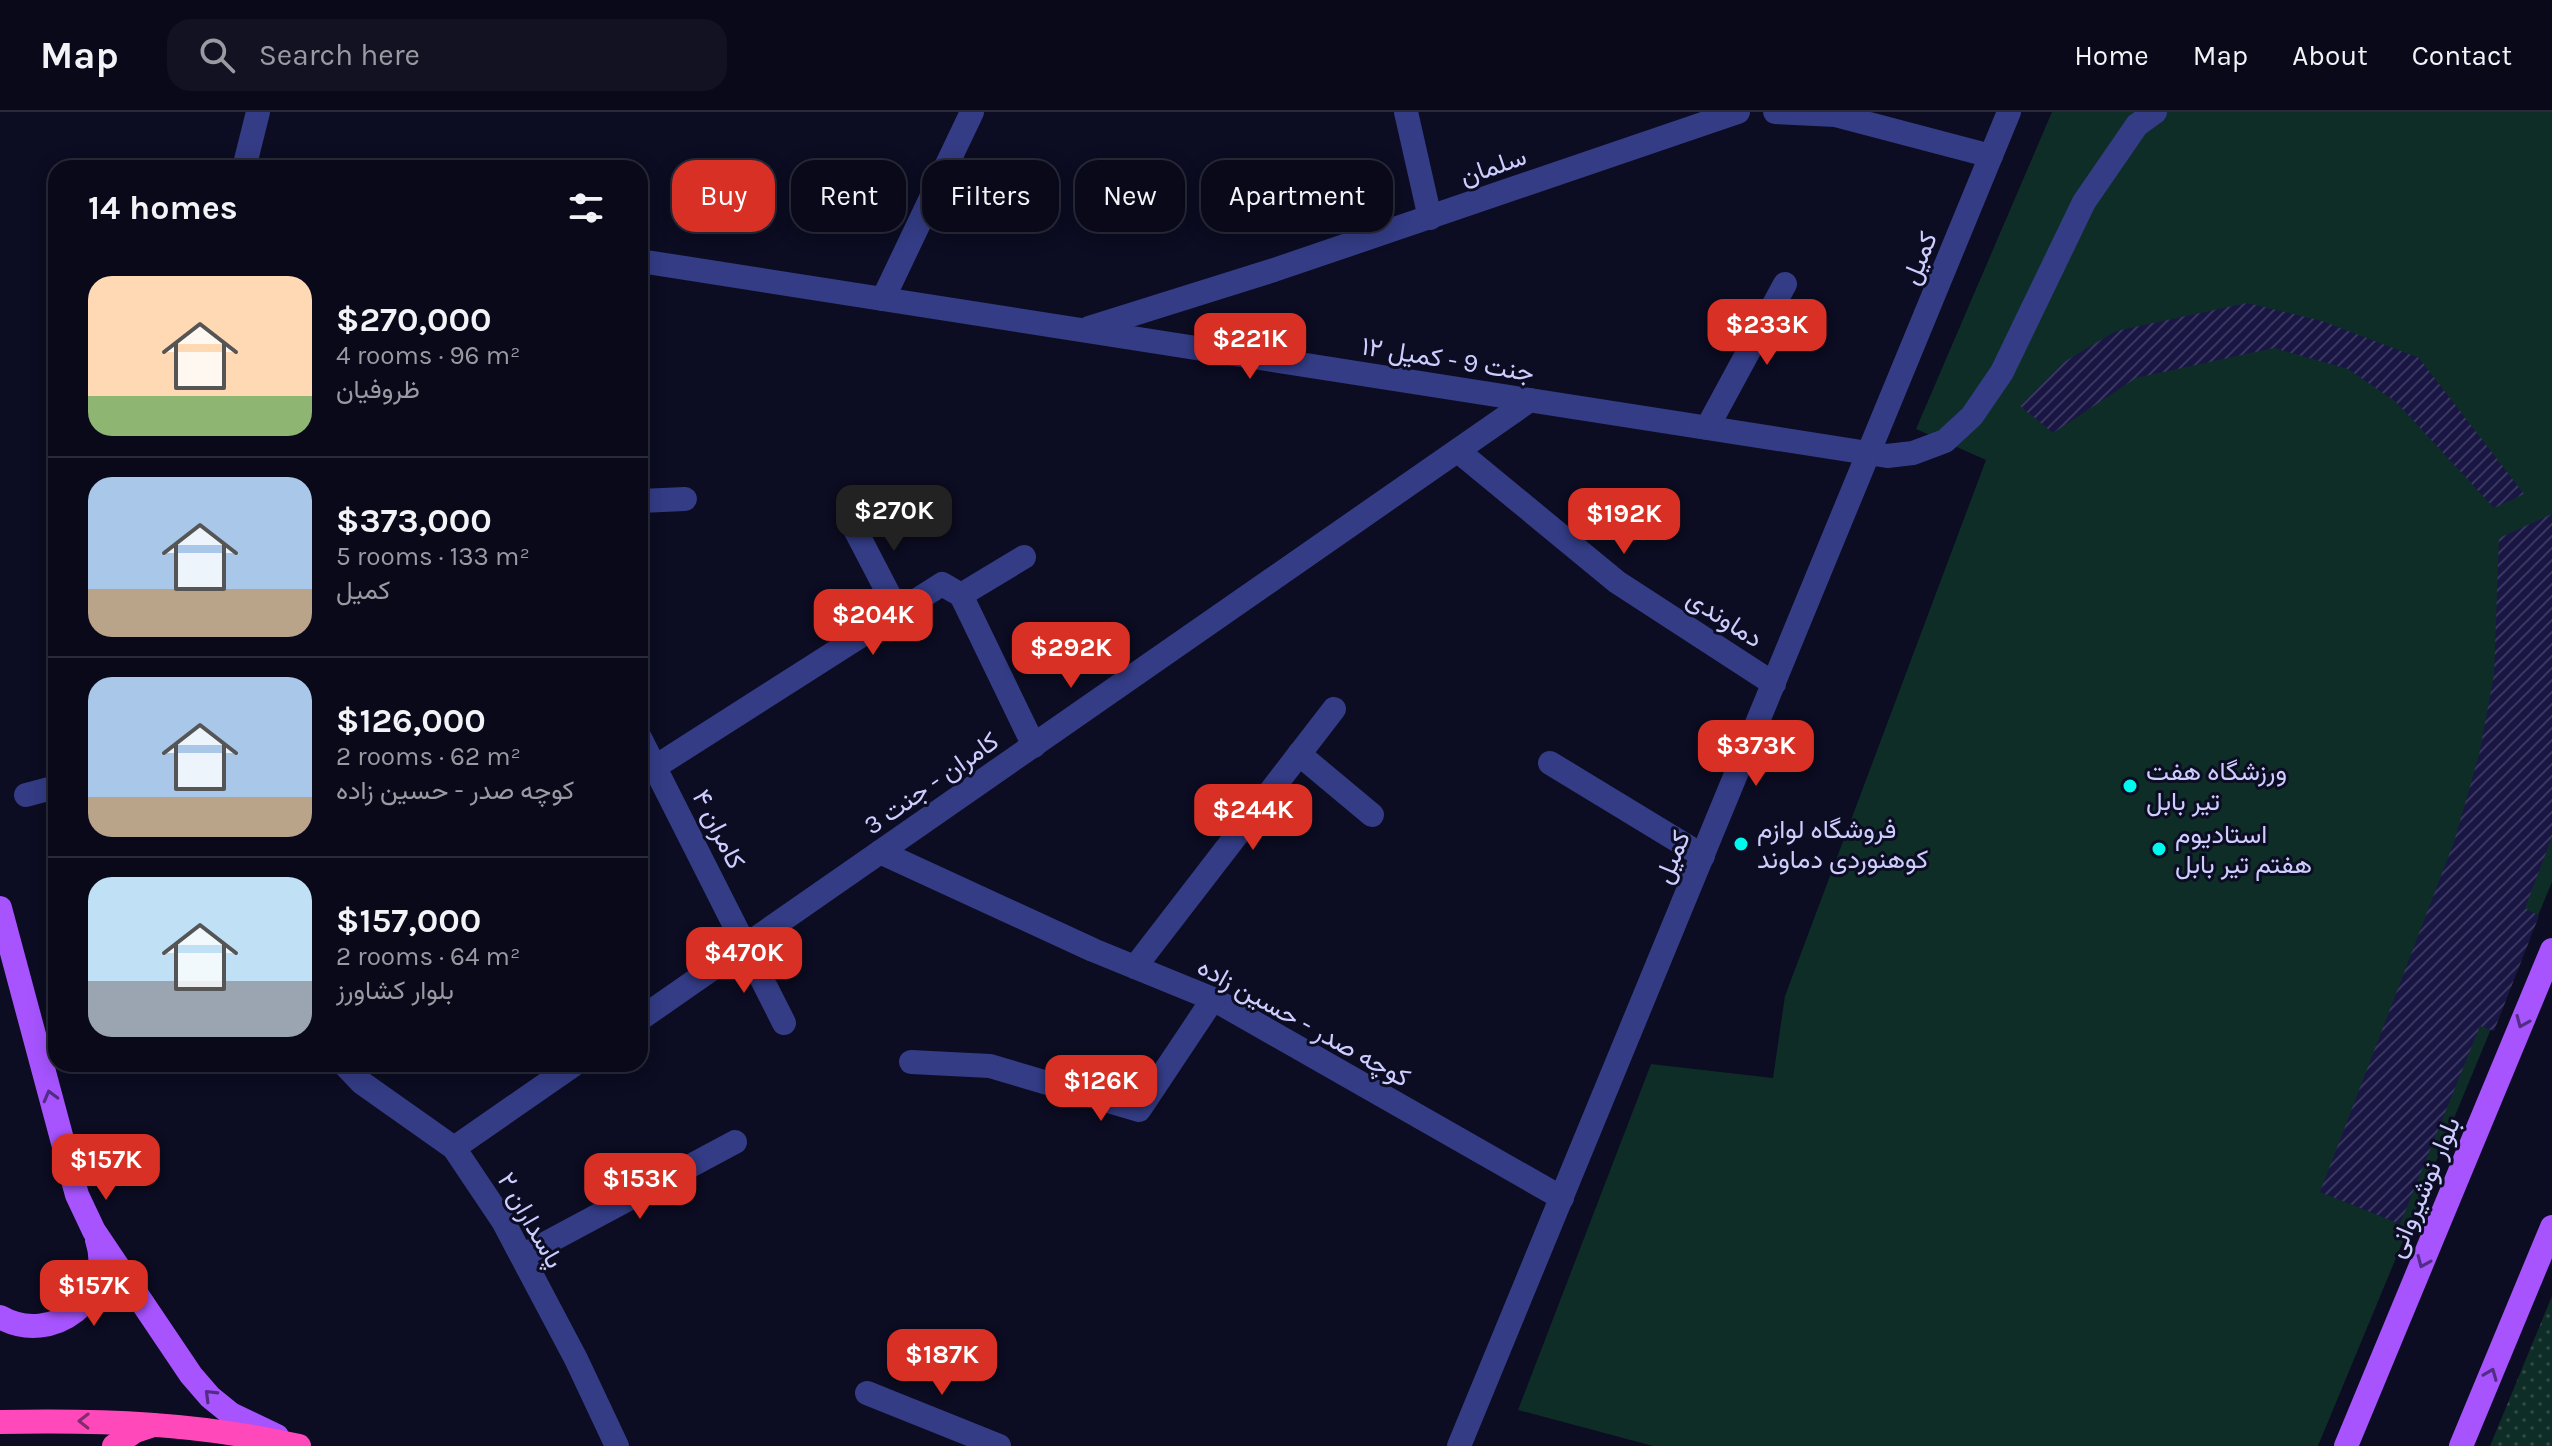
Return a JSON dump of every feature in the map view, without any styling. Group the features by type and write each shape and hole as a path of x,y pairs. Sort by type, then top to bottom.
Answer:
{"highway":[{"path":"0,1422 75,1420 159,1423 301,1446"},
{"path":"114,1446 135,1431 159,1423"}],"main road":[{"path":"0,908 77,1195 100,1249 100,1269 95,1289 68,1318 49,1326 29,1327 9,1323 0,1317"},
{"name":"بلوار نوشیروانی","path":"2346,1446 2552,950"},
{"path":"2461,1446 2552,1227"},
{"path":"94,1231 183,1364 210,1397 252,1426 301,1446"}],"street":[{"path":"246,160 258,112"},
{"path":"883,299 972,112"},
{"path":"1406,112 1430,218"},
{"name":"سلمان","path":"1083,330 1274,270 1738,112"},
{"path":"1775,112 1835,115 1991,156"},
{"name":"کمیل","path":"1459,1446 2009,112"},
{"name":"جنت 9 - کمیل ۱۲","path":"648,262 1868,455 1913,453 1945,441 1972,416 2002,372 2084,202 2137,125 2155,112"},
{"path":"1707,428 1785,284"},
{"name":"کامران - جنت 3","path":"648,1013 1530,400"},
{"name":"دماوندی","path":"1458,451 1617,582 1774,684"},
{"path":"648,501 685,499"},
{"path":"848,516 898,612"},
{"path":"961,595 1024,557"},
{"path":"655,767 942,584 961,595 1034,746"},
{"path":"1135,967 1334,709"},
{"name":"کامران ۴","path":"648,753 784,1023"},
{"path":"1299,754 1372,815"},
{"path":"1550,763 1703,856"},
{"path":"26,795 48,789"},
{"name":"کوچه صدر - حسین زاده","path":"880,852 1213,999 1562,1198"},
{"path":"911,1062 990,1066 1139,1110 1213,999"},
{"name":"پاسداران ۲","path":"352,1072 362,1083 454,1148 503,1221 576,1359 617,1446"},
{"path":"454,1148 563,1072"},
{"path":"522,1256 735,1142"},
{"path":"867,1393 999,1446"}],"green space":[{"path":"2052,112 2552,112 2552,882 2318,1446 1653,1446 1518,1410 1651,1064 1773,1078 1785,996 1986,460 1916,429"},
{"path":"2552,1296 2552,1446 2490,1446"}],"building":[{"path":"2247,303 2322,321 2419,358 2524,494 2494,508 2396,402 2348,369 2274,348 2136,378 2053,433 2020,406 2064,362 2116,331"},
{"path":"2552,514 2552,837 2525,908 2539,916 2494,1031 2480,1026 2400,1224 2320,1192 2454,842 2479,755 2494,675 2499,538"}],"place":[{"name":"ورزشگاه هفت تیر بابل","path":"2130,786"},
{"name":"فروشگاه لوازم کوهنوردی دماوند","path":"1741,844"},
{"name":"استادیوم هفتم تیر بابل","path":"2159,849"}]}
